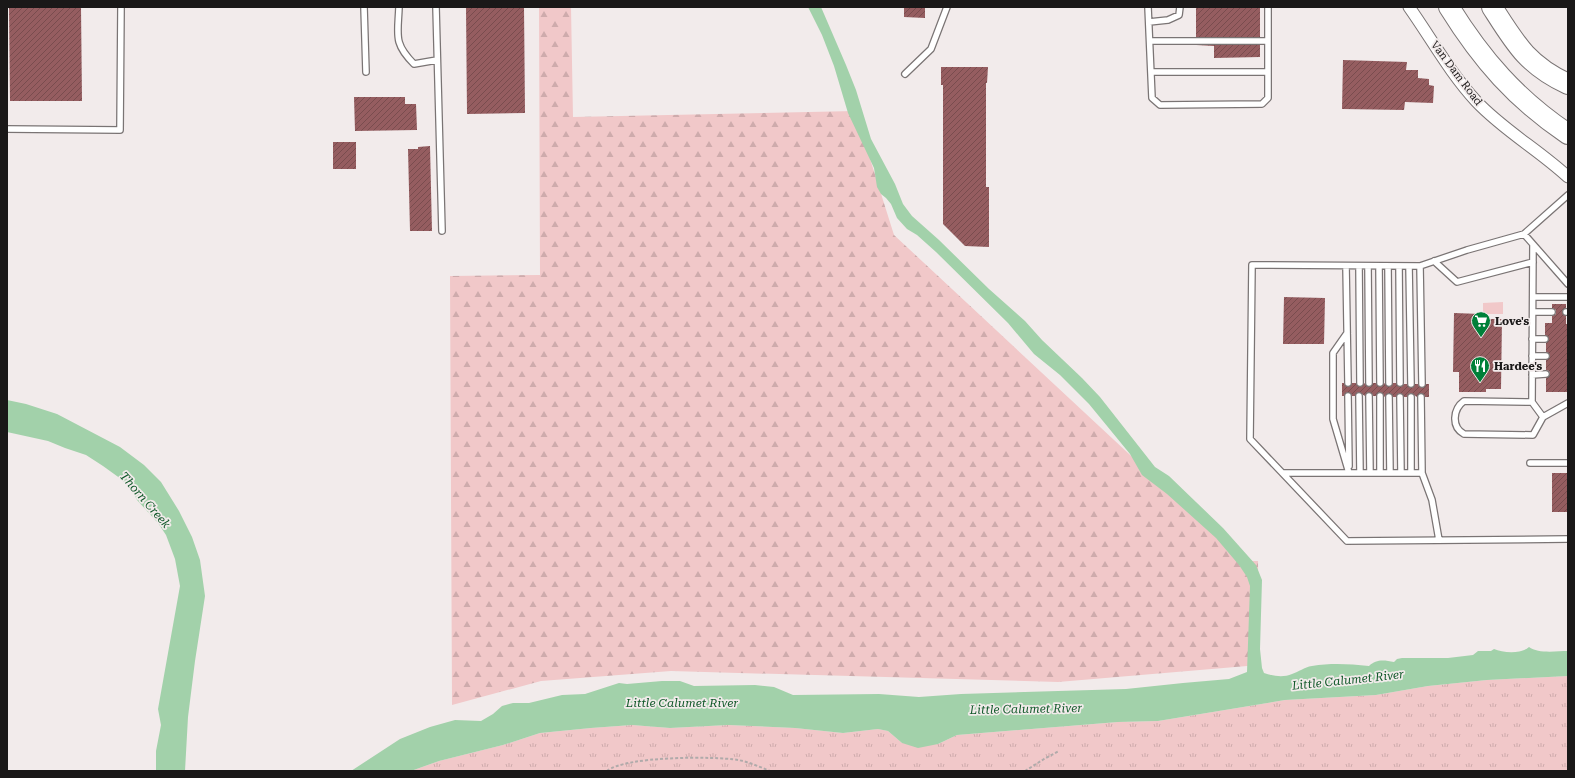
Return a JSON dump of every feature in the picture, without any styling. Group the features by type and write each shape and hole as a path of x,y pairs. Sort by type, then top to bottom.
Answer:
{"highway":[{"path":"1448,7 1483,57 1503,81 1528,104 1568,134"},
{"path":"1492,7 1516,44 1532,63 1568,84"}],"street":[{"name":"Van Dam Road","path":"1409,7 1459,80 1476,102 1568,177"}],"lane":[{"path":"7,129 120,130 121,7"},
{"path":"364,7 366,72"},
{"path":"398,7 398,42 403,53 414,64 437,60"},
{"path":"436,7 442,231"},
{"path":"905,74 931,49 947,7"},
{"path":"1148,7 1152,98 1160,105 1262,104 1268,98 1268,7"},
{"path":"1149,22 1168,20 1178,15 1180,7"},
{"path":"1150,41 1268,41"},
{"path":"1151,72 1268,72"},
{"path":"1568,195 1524,234 1467,250 1420,266 1252,265 1250,439 1347,541 1568,539"},
{"path":"1524,234 1568,284"},
{"path":"1533,245 1532,402 1543,417"},
{"path":"1434,261 1457,282 1533,262"},
{"path":"1346,266 1348,383"},
{"path":"1359,266 1360,383"},
{"path":"1368,266 1369,383"},
{"path":"1379,266 1380,383"},
{"path":"1388,266 1389,383"},
{"path":"1398,266 1400,384"},
{"path":"1410,266 1411,384"},
{"path":"1420,266 1422,384"},
{"path":"1533,297 1568,298"},
{"path":"1533,312 1552,312"},
{"path":"1347,333 1333,354 1333,419 1349,473"},
{"path":"1532,339 1545,339"},
{"path":"1532,356 1546,356"},
{"path":"1532,374 1546,374"},
{"path":"1348,396 1349,473"},
{"path":"1360,396 1360,473"},
{"path":"1369,396 1370,473"},
{"path":"1380,396 1380,473"},
{"path":"1389,397 1390,473"},
{"path":"1400,397 1401,473"},
{"path":"1411,397 1411,473"},
{"path":"1421,397 1422,473 1432,500 1439,540"},
{"path":"1532,402 1464,401 1459,404 1455,410 1455,427 1464,434 1533,435 1543,417 1568,403"},
{"path":"1530,463 1568,463"},
{"path":"1283,473 1422,473"}],"path":[{"path":"1025,771 1059,751"},
{"path":"607,771 617,765 665,758 737,760 770,771"}],"green space":[{"path":"539,7 571,7 573,117 855,111 894,235 1244,561 1258,561 1259,665 1058,682 671,671 541,681 452,705 450,276 540,275"},
{"path":"1503,302 1503,314 1483,314 1483,303"},
{"path":"1568,676 1568,771 411,771 439,761 503,745 540,733 591,728 632,725 670,728 728,725 795,728 843,733 878,729 888,731 902,743 938,744 957,735 1118,722 1158,721 1285,700 1376,695 1428,686 1487,680"}],"water":[{"name":"Little Calumet River","path":"808,7 821,7 856,90 871,139 895,184 903,204 912,216 1025,321 1042,340 1082,378 1100,397 1155,467 1169,476 1223,528 1256,565 1262,580 1260,649 1264,673 1274,676 1285,676 1306,667 1319,665 1340,664 1369,666 1377,661 1394,662 1397,659 1402,658 1448,658 1473,655 1478,651 1491,651 1494,649 1507,652 1517,652 1529,647 1537,651 1568,651 1568,676 1487,680 1428,686 1376,695 1285,700 1158,721 1118,722 957,735 938,744 918,748 902,743 888,731 878,729 843,733 795,728 728,725 670,728 632,725 591,728 540,733 503,745 439,761 411,771 351,771 400,739 430,727 455,720 481,721 493,714 502,706 513,703 529,703 562,695 585,694 619,683 627,684 680,681 694,686 755,685 774,687 793,695 879,694 919,697 961,694 1126,689 1229,679 1247,672 1250,586 1247,577 1239,565 1216,538 1167,494 1142,475 1130,454 1089,404 1060,375 1034,354 1008,323 936,252 917,235 907,229 897,218 891,204 881,194 877,187 874,168 848,113 834,66 822,35"},
{"name":"Thorn Creek","path":"7,400 26,404 57,414 120,447 144,465 161,482 179,511 192,537 200,560 205,596 188,717 185,771 156,771 156,751 161,725 158,709 180,586 175,559 166,535 158,523 137,500 132,490 121,479 103,466 86,455 48,441 7,432"}],"building":[{"path":"9,7 81,7 82,101 10,101"},
{"path":"466,7 524,7 525,113 467,114"},
{"path":"904,7 925,7 925,18 904,17"},
{"path":"1196,7 1260,7 1260,37 1196,37"},
{"path":"1196,45 1260,45 1260,57 1214,58 1214,46"},
{"path":"1343,60 1407,62 1406,70 1418,70 1418,78 1429,79 1429,85 1434,86 1433,103 1405,102 1404,110 1342,109"},
{"path":"941,67 988,67 986,83 986,187 989,187 989,247 965,246 943,224 943,85 941,85"},
{"path":"354,97 405,97 405,104 416,104 417,130 355,131"},
{"path":"333,142 356,142 356,169 333,169"},
{"path":"430,146 432,231 410,231 408,149 418,149 418,147"},
{"path":"1284,297 1325,298 1324,344 1283,344"},
{"name":"Love's","path":"1552,304 1566,304 1566,308 1562,312 1566,316 1566,324 1568,324 1568,392 1546,392 1546,378 1550,374 1549,371 1546,370 1546,360 1550,356 1546,352 1546,343 1549,339 1545,335 1545,323 1552,323 1552,316 1556,314 1556,310 1552,308"},
{"path":"1454,313 1481,314 1481,319 1502,319 1501,389 1486,389 1486,392 1459,392 1459,372 1453,372"},
{"path":"1342,383 1348,387 1352,383 1356,383 1360,387 1364,383 1369,387 1373,383 1376,383 1380,387 1384,383 1389,387 1393,383 1396,383 1400,387 1407,384 1411,388 1415,384 1418,384 1422,388 1426,384 1429,384 1429,397 1425,397 1421,393 1417,397 1411,393 1407,397 1404,397 1400,393 1396,397 1393,397 1389,393 1384,397 1380,392 1376,396 1373,396 1369,392 1365,396 1359,392 1355,396 1352,396 1348,392 1342,396"},
{"path":"1552,473 1568,473 1568,512 1552,512"}],"place":[{"name":"Love's","path":"1481,338"},
{"name":"Hardee's","path":"1480,383"}]}
